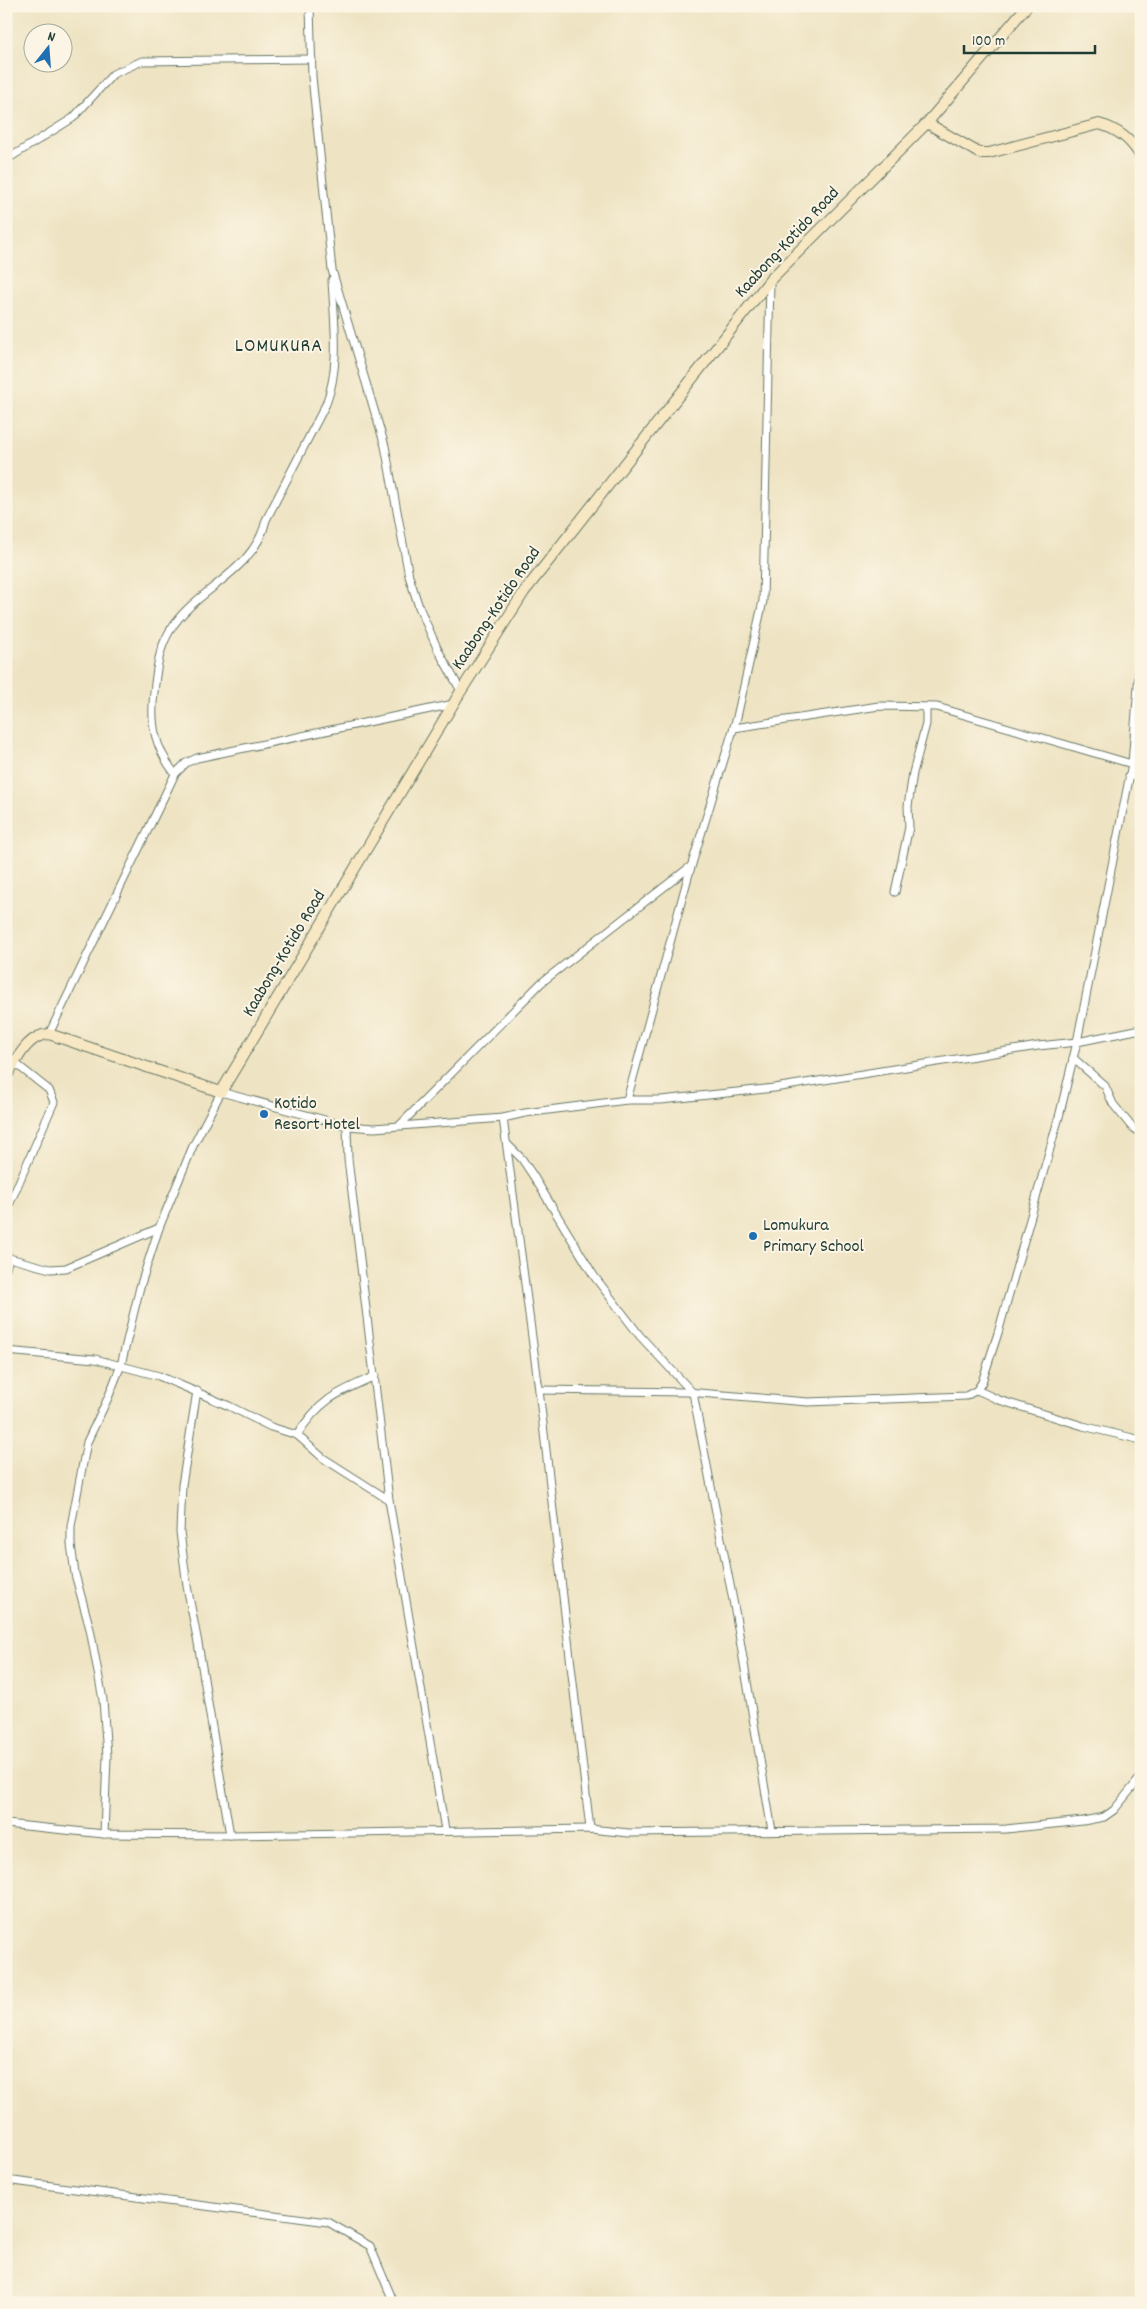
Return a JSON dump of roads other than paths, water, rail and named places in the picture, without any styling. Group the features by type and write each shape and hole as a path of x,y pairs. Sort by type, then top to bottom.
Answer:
{"street":[{"path":"175,774 162,756 154,731 153,701 157,669 164,640 178,618 253,552 262,535 266,520 326,404 333,385 335,366 332,270 321,180 310,6"},
{"name":"Kaabong-Kotido Road","path":"221,1092 461,691 524,592 770,280 927,123 1027,6"},
{"path":"6,160 73,118 113,74 142,61 312,59"},
{"path":"927,123 979,153 989,153 1099,124 1115,128 1126,137 1141,156"},
{"path":"332,270 385,446 410,576 419,607 438,650 461,691"},
{"path":"627,1100 691,866 734,728 763,601 770,280"},
{"path":"539,1390 693,1392 808,1402 966,1396 977,1390 985,1373 998,1333 1077,1042 1132,764 1141,647"},
{"path":"49,1034 175,774 186,763 197,758 454,704"},
{"path":"734,728 879,706 938,707 1132,764"},
{"path":"895,892 908,827 908,806 913,773 926,724 926,707"},
{"path":"1130,774 1141,778"},
{"path":"400,1125 541,983 691,866"},
{"path":"6,1077 32,1039 40,1034 49,1034 221,1092 347,1126 374,1128 503,1118 526,1113 627,1100 661,1100 774,1088 1003,1051 1077,1042 1141,1029"},
{"path":"1073,1058 1105,1086 1112,1104 1141,1133"},
{"path":"6,1212 54,1102 49,1090 15,1063"},
{"path":"104,1834 107,1756 103,1700 92,1637 75,1574 71,1526 87,1442 121,1365 140,1287 159,1228 193,1146 221,1092"},
{"path":"503,1118 539,1390 590,1829"},
{"path":"347,1126 348,1159 389,1500 445,1830"},
{"path":"507,1144 522,1159 603,1288 640,1336 693,1392 736,1616 772,1831"},
{"path":"6,1268 8,1255 50,1269 66,1268 159,1228"},
{"path":"6,1351 95,1359 159,1376 197,1391 271,1427 297,1435 323,1458 389,1500"},
{"path":"297,1435 315,1409 324,1402 375,1376"},
{"path":"977,1390 999,1400 1083,1426 1141,1440"},
{"path":"197,1391 182,1485 180,1532 187,1586 230,1835"},
{"path":"6,1824 104,1834 230,1835 445,1830 590,1829 629,1833 1006,1829 1104,1817 1114,1810 1141,1777"},
{"path":"6,2180 328,2222 370,2246 394,2303"}],"place":[{"name":"Kotido Resort Hotel","path":"264,1114"},
{"name":"Lomukura Primary School","path":"753,1236"}],"district":[{"name":"LOMUKURA","path":"279,347"}]}
